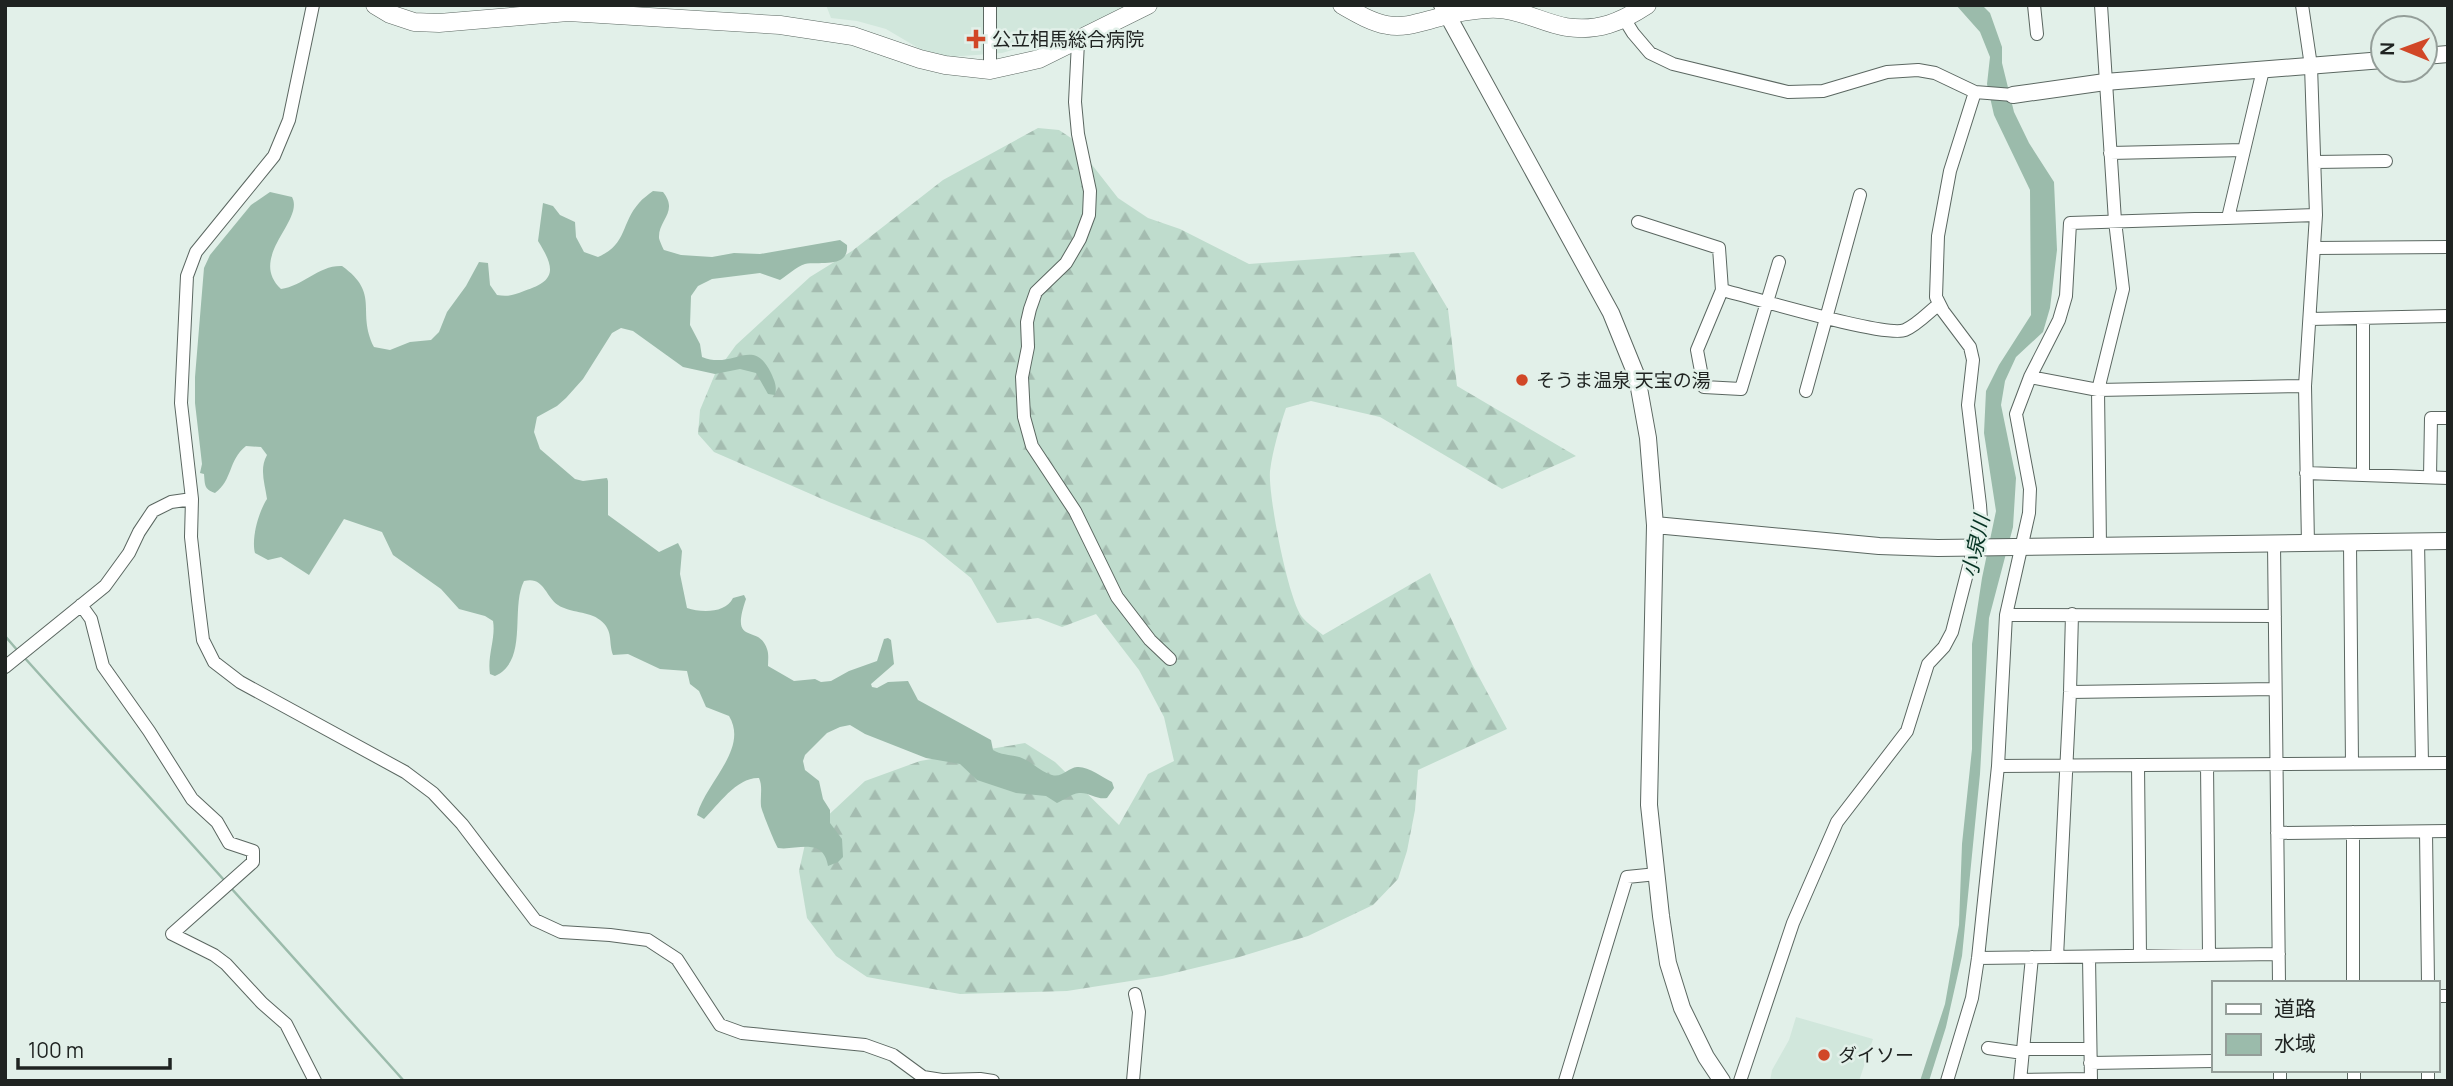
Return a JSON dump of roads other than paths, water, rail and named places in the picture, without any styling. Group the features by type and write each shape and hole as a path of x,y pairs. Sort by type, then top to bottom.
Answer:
{"main road":[{"path":"375,5 390,14 414,22 439,23 568,12 780,25 853,36 920,59 970,69 990,70 1039,60 1149,5"},
{"path":"1342,5 1364,18 1388,26 1418,24 1444,10 1496,9 1519,12 1566,27 1598,28 1625,20 1647,5"}],"street":[{"path":"313,5 289,120 274,156 197,252 187,276 181,402 192,499 191,537 203,640 214,662 240,682 405,772 433,793 477,843 535,920 561,933 648,940 677,959 720,1025 742,1033 865,1045 893,1055 923,1077 993,1081"},
{"path":"989,5 990,70"},
{"path":"2034,5 2037,34"},
{"path":"2100,545 2098,390 2123,289 2115,221 2101,5"},
{"path":"2302,5 2311,66 2316,215 2305,386 2308,544"},
{"path":"1444,10 1611,313 1637,377 1648,438 1655,525 1649,805 1657,874 1668,963 1682,1007 1721,1081"},
{"path":"1625,20 1650,54 1673,64 1788,92 1823,91 1887,72 1918,70 1935,73 1977,93 2013,96 2105,82 2369,61"},
{"path":"1078,42 1075,102 1078,134 1090,191 1089,215 1080,239 1066,263 1036,292 1030,309 1027,322 1028,347 1022,376 1024,417 1032,446 1075,511 1118,597 1150,640 1170,659"},
{"path":"2228,218 2263,70"},
{"path":"1740,1081 1793,923 1837,822 1907,731 1928,664 1944,647 1952,632 1974,547 1980,505 1968,405 1973,360 1970,347 1936,297 1938,236 1950,171 1977,93"},
{"path":"2110,153 2244,150"},
{"path":"2315,162 2386,161"},
{"path":"1806,391 1860,195"},
{"path":"1947,1081 1972,998 1978,958 1998,766 2006,615 2029,513 2030,489 2016,414 2059,320 2066,296 2070,223 2316,215"},
{"path":"1638,222 1719,248 1722,290 1697,351 1704,387 1741,389 1779,262"},
{"path":"2315,248 2448,247"},
{"path":"1722,290 1827,318 1890,331 1904,330 1940,304"},
{"path":"2310,319 2448,316"},
{"path":"2363,318 2363,474"},
{"path":"2031,377 2098,390 2305,386"},
{"path":"2430,478 2431,418 2448,418"},
{"path":"2306,473 2448,478"},
{"path":"5,667 105,586 117,572 153,511 171,502 192,499"},
{"path":"1655,525 1880,546 2448,541"},
{"path":"2418,541 2422,764"},
{"path":"2350,543 2352,764"},
{"path":"2274,544 2279,981"},
{"path":"81,606 91,619 103,666 192,799 217,822 229,843 253,851 253,862 172,934 220,959 286,1024 315,1081"},
{"path":"2057,957 2072,614"},
{"path":"2006,615 2274,616"},
{"path":"2070,692 2276,689"},
{"path":"1998,766 2448,763"},
{"path":"2138,765 2140,956"},
{"path":"2207,765 2209,955"},
{"path":"2277,833 2448,831"},
{"path":"2353,832 2353,981"},
{"path":"2426,832 2428,981"},
{"path":"1565,1081 1627,877 1657,874"},
{"path":"1978,958 2279,954"},
{"path":"2032,957 2020,1080 2091,1080 2089,957"},
{"path":"1133,1081 1139,1012 1135,994"},
{"path":"1988,1048 2023,1051 2090,1049"},
{"path":"2090,1063 2212,1061"}],"water":[{"path":"1956,5 1982,5 1990,13 2002,47 2002,63 2014,112 2029,143 2054,182 2057,250 2050,308 2043,332 2016,357 2005,381 2001,405 2016,478 2013,527 1989,618 1980,774 1962,956 1946,1027 1929,1081 1920,1081 1945,1004 1959,925 1962,844 1972,749 1972,644 1996,511 1984,433 1986,391 2031,315 2030,190 1994,115 1987,84 1990,57 1980,32"},
{"path":"653,191 663,192 669,205 659,239 664,250 681,255 712,257 734,253 760,254 840,240 847,245 846,253 839,261 802,265 780,280 760,273 712,279 698,286 691,296 690,325 700,344 702,357 724,360 757,356 771,373 775,395 768,394 756,373 740,369 715,374 683,367 633,331 621,328 612,333 583,379 566,398 537,417 534,432 540,449 575,479 583,481 607,478 608,515 659,552 678,543 682,551 680,574 687,608 700,611 719,609 725,607 733,598 744,595 746,599 741,624 747,633 763,641 768,651 768,666 794,681 831,681 877,661 884,639 888,638 891,640 894,664 871,684 872,687 877,688 888,682 908,681 918,700 991,740 993,750 1024,759 1052,775 1059,775 1077,767 1090,770 1112,782 1114,788 1107,798 1079,793 1057,803 1046,796 1016,793 977,780 960,764 926,758 865,734 850,725 840,727 827,733 805,755 803,761 805,770 819,781 823,799 830,810 830,823 842,839 843,857 828,866 821,851 815,848 778,848 762,809 759,778 743,782 736,787 704,819 697,815 730,753 734,728 729,716 706,707 699,691 690,684 687,671 660,669 628,654 613,655 609,632 600,620 558,605 540,584 531,580 524,581 520,592 512,659 505,669 495,676 490,674 489,667 493,621 459,609 441,589 393,555 382,532 344,519 309,575 281,557 268,560 255,553 256,525 267,499 263,471 267,455 261,447 246,446 236,457 221,488 215,493 207,488 204,474 200,473 202,464 195,403 204,268 210,255 251,205 270,192 292,197 294,207 273,252 270,265 272,277 281,289 326,269 342,266 354,276 365,294 367,323 374,347 390,350 410,342 431,340 439,332 447,312 479,262 488,263 490,285 497,295 514,295 543,283 550,272 550,266 538,241 543,203 553,206 560,215 575,222 576,237 584,252 598,257 619,240 633,211"}],"waterway":[{"path":"5,636 18,651"},
{"path":"23,656 224,880"},
{"path":"231,888 404,1081"}],"place":[{"name":"公立相馬総合病院","path":"976,39"},
{"name":"そうま温泉 天宝の湯","path":"1522,380"},
{"name":"ダイソー","path":"1824,1055"}],"water label":[{"name":"小泉川","path":"1975,546"}]}
